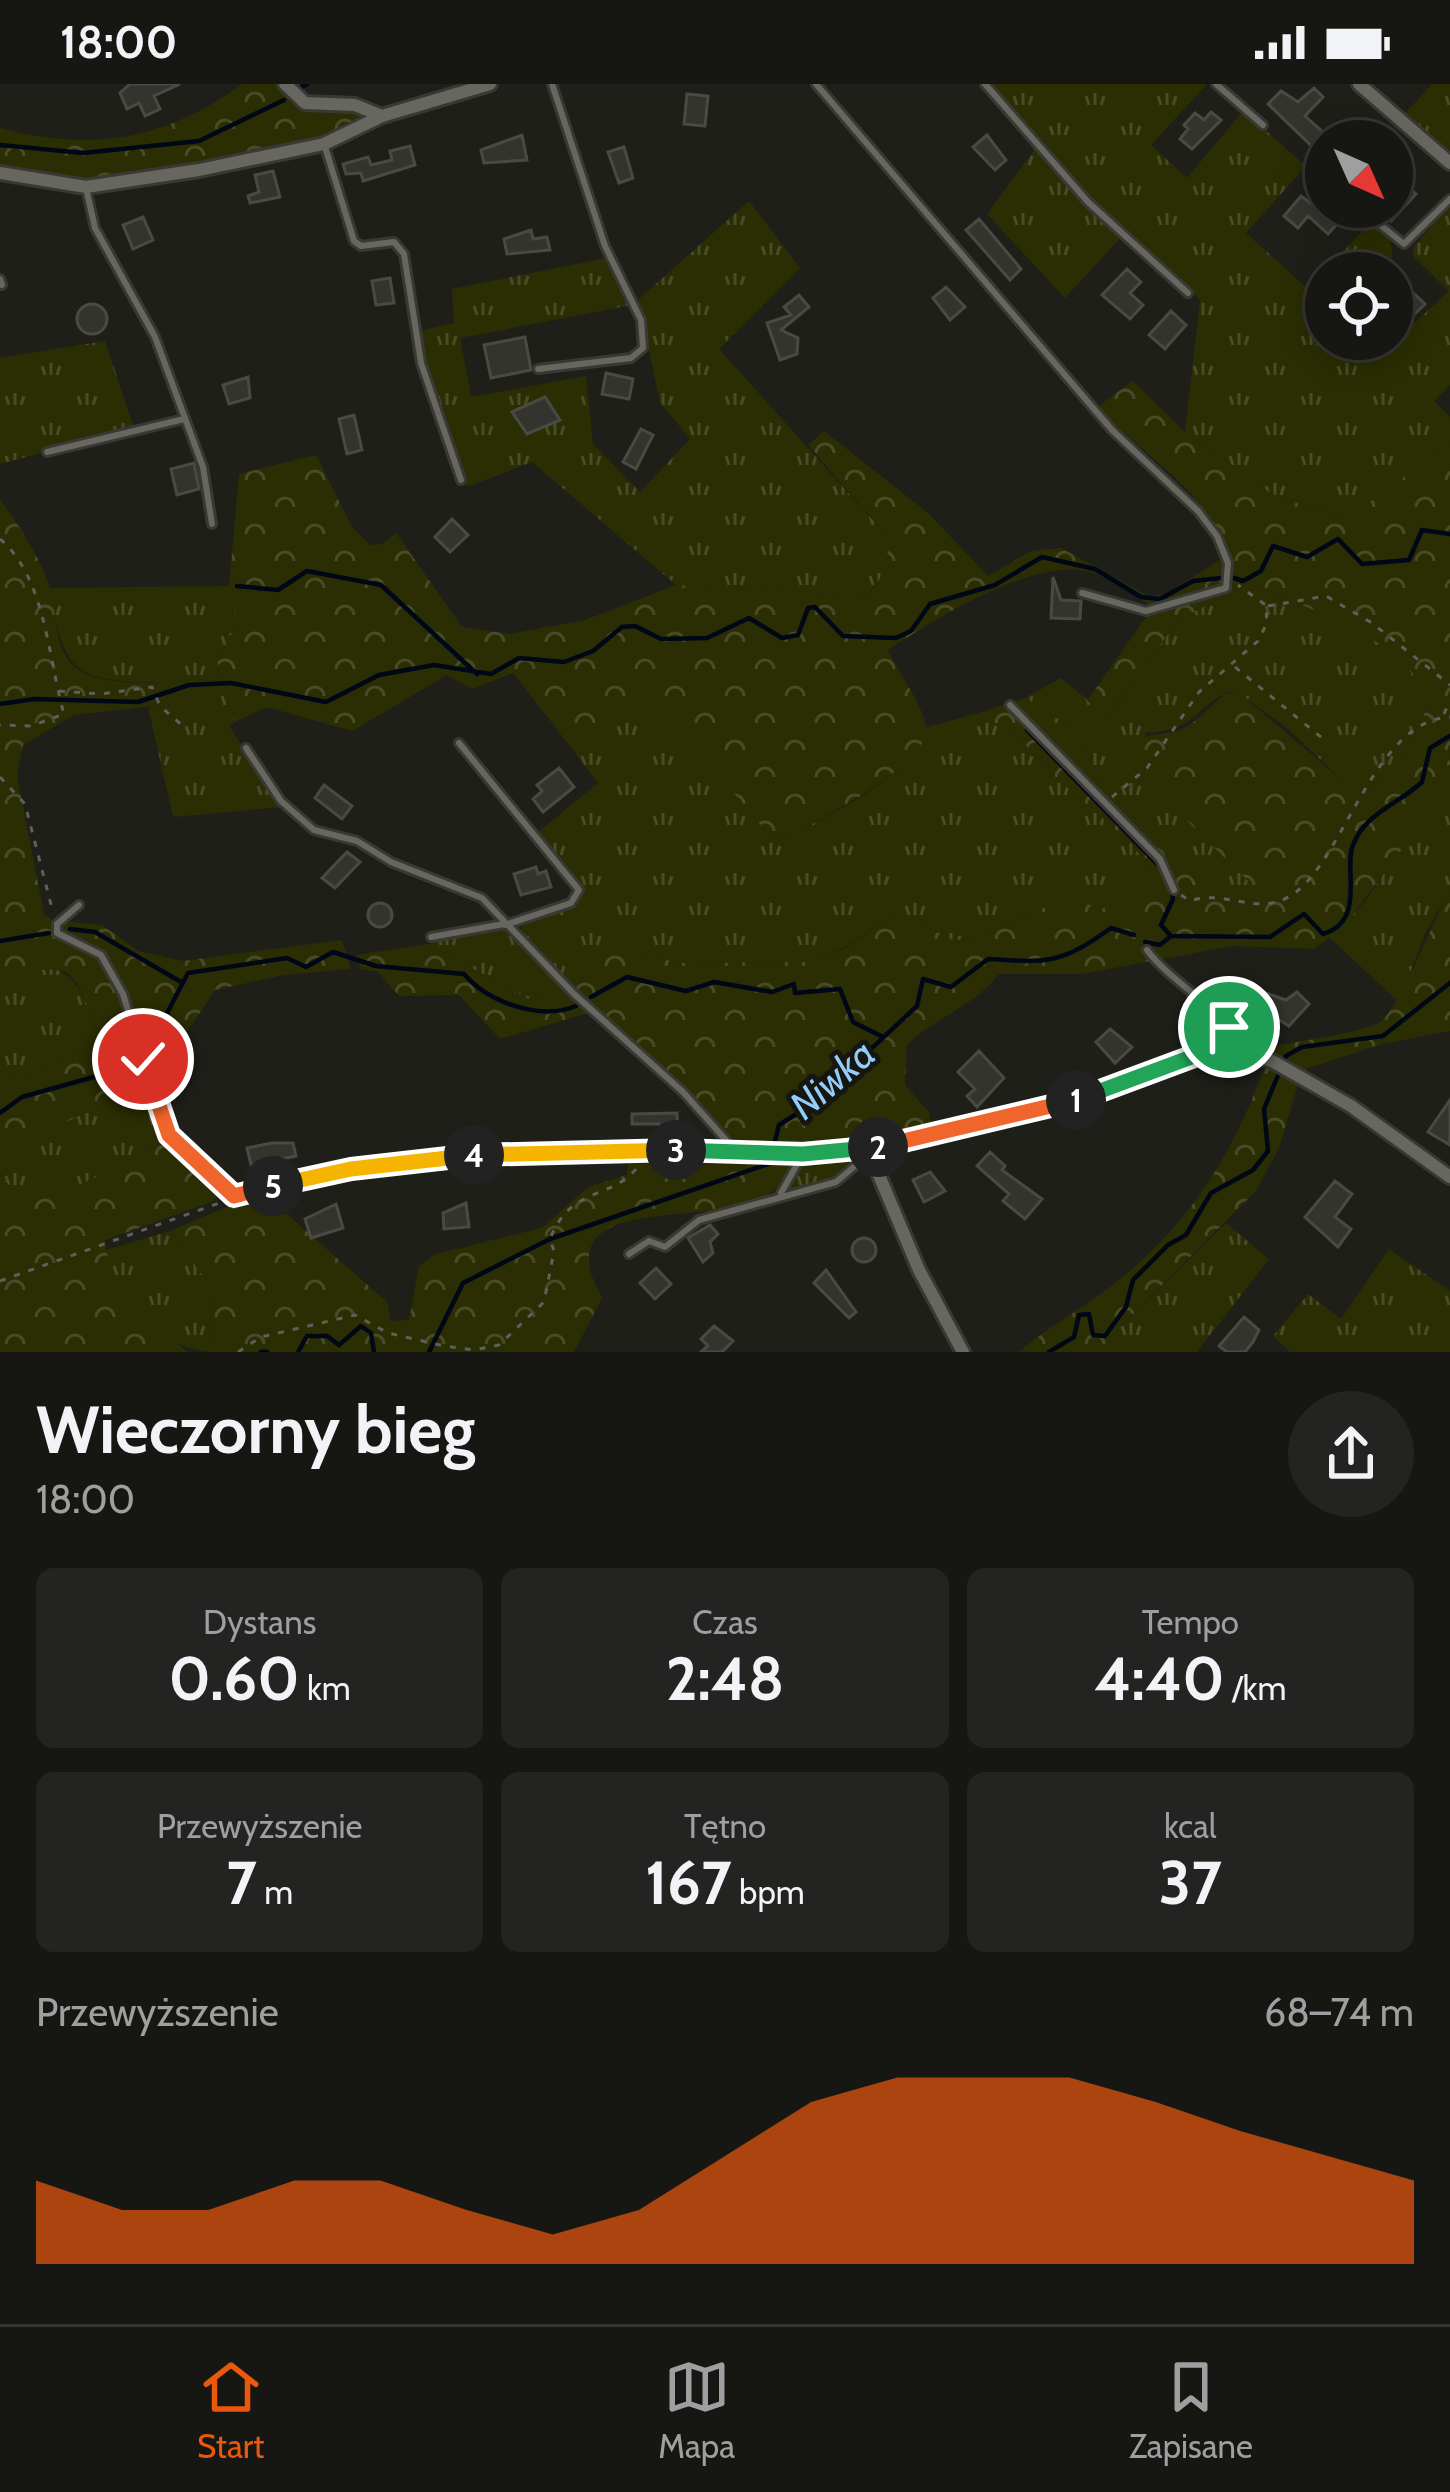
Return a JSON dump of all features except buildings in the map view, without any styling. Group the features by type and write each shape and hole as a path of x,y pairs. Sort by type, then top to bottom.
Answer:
{"street":[{"path":"285,84 305,103 355,105 382,116"},
{"path":"0,173 86,187 324,144 382,116 490,84"},
{"path":"1359,84 1450,163"},
{"path":"234,1196 422,1160 733,1148 786,1154 868,1152 1075,1100 1213,1049 1243,1048 1351,1106 1450,1178"},
{"path":"868,1152 919,1270 963,1352"}],"lane":[{"path":"538,369 632,358 643,348 641,320 605,246 552,84"},
{"path":"815,84 1112,430 1198,512 1217,536 1229,582 1218,592 1146,611 1082,592"},
{"path":"985,84 1088,202 1188,293"},
{"path":"1216,84 1263,125"},
{"path":"324,144 354,241 362,246 394,242 404,254 421,363 461,480"},
{"path":"86,187 95,228 155,337 203,466 212,524"},
{"path":"1384,228 1404,244 1450,199"},
{"path":"47,452 184,418"},
{"path":"1010,706 1160,859 1174,890"},
{"path":"431,937 505,924 571,903 579,890 459,742"},
{"path":"246,748 281,801 314,830 357,842 407,869 476,893 683,1092 733,1148"},
{"path":"79,905 57,924 57,933 89,944 115,976 169,1135 234,1196"},
{"path":"1147,950 1164,973 1229,1027 1243,1048"},
{"path":"629,1254 649,1241 664,1246 699,1220 836,1182 868,1152"},
{"path":"778,1196 803,1154"}],"path":[{"path":"0,539 12,549 34,593 64,714 32,726 0,725"},
{"path":"1106,802 1147,768 1199,692 1258,641 1266,625 1267,606 1250,589 1229,582"},
{"path":"1267,606 1326,596 1372,623 1450,685"},
{"path":"1234,665 1328,742"},
{"path":"57,691 101,694 152,687 160,706 184,728"},
{"path":"1174,890 1190,902 1211,895 1260,907 1284,900 1312,876 1378,770 1414,730 1447,716 1450,700"},
{"path":"0,777 25,804 57,924"},
{"path":"490,1352 544,1302 554,1251 550,1239 566,1207 626,1180 644,1150"},
{"path":"0,1281 171,1224 234,1196"},
{"path":"238,1352 295,1327 355,1315 388,1333 444,1346 474,1350 499,1345"}],"green space":[{"path":"242,84 281,84 304,108 352,109 365,118 273,152 144,177 84,182 0,169 0,128 66,139 126,136 184,118"},
{"path":"989,84 1207,84 1151,145 1187,178 1243,111 1305,165 1246,233 1305,286 1305,360 1413,360 1413,324 1449,291 1414,257 1413,247 1450,206 1450,385 1434,401 1450,417 1450,443 1348,519 1273,495 1185,432 1200,300 1084,191"},
{"path":"1432,84 1450,84 1450,158 1413,128 1413,120 1401,118"},
{"path":"1036,148 1122,236 1065,298 987,214"},
{"path":"749,201 800,268 719,349 887,536 888,569 867,595 676,585 532,462 467,487 444,429 419,331 454,323 452,289 607,258 632,305 460,338 471,397 586,376 593,444 640,492 690,439 660,402 638,300"},
{"path":"1365,228 1376,228 1390,241 1392,252 1343,252"},
{"path":"105,341 134,428 0,464 0,358"},
{"path":"1133,381 1185,432 1273,495 1347,519 1450,443 1450,757 1403,848 1345,925 1314,949 1233,946 1081,974 999,974 978,995 907,1045 905,1085 929,1112 932,1129 842,1146 742,1146 574,989 600,957 625,951 681,963 812,962 847,947 898,911 954,941 982,935 1068,897 1101,909 1149,898 1154,874 1131,843 1045,768 1020,738 979,713 1025,698 1071,727 1107,790 1202,888 1248,898 1250,883 1132,766 1128,743 1185,728 1236,690 1345,783 1372,789 1396,766 1430,703 1403,662 1343,624 1246,585 1178,620 1107,718 1087,701 1153,607 1087,571 1039,574 984,594 888,650 923,716 923,741 890,776 775,842 660,705 570,746 513,673 472,689 447,675 352,731 267,707 235,722 217,661 237,624 229,586 239,474 316,455 352,527 370,545 382,544 396,533 462,627 510,634 585,620 676,585 868,595 888,569 887,536 808,445 824,431 928,513 988,576 1031,551 1061,548 1148,596 1166,594 1229,554 1190,493 1097,407"},
{"path":"0,499 41,566 58,636 74,666 106,680 177,685 181,703 74,715 23,745 17,776 44,914 52,920 102,925 138,951 183,961 342,940 351,969 283,975 215,990 189,1029 149,1063 146,1082 21,1145 2,1177 24,1195 47,1196 165,1141 220,1191 214,1201 105,1240 121,1295 141,1317 188,1352 0,1352 0,1077 21,1078 85,1050 95,1024 69,974 50,969 0,973"},
{"path":"1246,585 1319,613 1391,650 1414,674 1430,702 1396,766 1372,789 1345,783 1287,728 1235,690 1178,727 1146,733 1132,766 1251,883 1249,899 1202,889 1107,790 1071,727 1025,698 1061,678 1108,717 1178,620"},
{"path":"229,586 237,624 217,661 235,722 229,726 282,807 173,817 148,707 180,703 162,683 109,679 78,667 61,640 50,588"},
{"path":"660,704 775,842 839,810 886,779 920,745 927,727 979,713 1020,738 1045,768 1131,843 1154,874 1150,898 1101,910 1068,897 982,935 954,941 898,911 847,946 812,962 681,963 625,951 600,958 574,989 521,933 522,924 574,906 582,889 537,833 598,783 570,746"},
{"path":"1450,757 1450,891 1425,934 1399,1002 1329,937 1350,919 1383,876"},
{"path":"1450,891 1450,1031 1382,1044 1300,1071 1268,1053 1271,1047 1380,1022 1397,1001"},
{"path":"501,928 569,995 530,1000 428,944"},
{"path":"428,944 530,1000 569,995 588,1013 500,1039 459,995 399,996 377,971 361,970 356,955"},
{"path":"42,965 70,979 95,1024 85,1050 21,1078 0,1077 0,973"},
{"path":"1266,1064 1299,1081 1279,1148 1256,1191 1111,1336 1102,1352 1019,1352 1131,1270 1181,1219 1221,1162"},
{"path":"146,1082 165,1141 47,1196 24,1195 2,1178 20,1145"},
{"path":"719,1153 787,1159 791,1167 775,1189 748,1203 644,1218 615,1226 595,1240 589,1267 602,1298 574,1352 213,1352 212,1288 170,1231 262,1192 388,1303 390,1321 409,1320 419,1266 435,1254 542,1228 588,1187 627,1175 629,1157"},
{"path":"864,1156 835,1179 789,1191 808,1158"},
{"path":"1226,1223 1269,1259 1197,1352 1102,1352 1111,1336"},
{"path":"170,1231 212,1288 213,1352 187,1347 160,1334 125,1306 112,1285 106,1250"},
{"path":"1389,1249 1450,1291 1450,1352 1290,1352 1273,1336 1308,1294 1341,1319"}],"waterway":[{"path":"300,88 307,84"},
{"path":"0,145 83,153 199,141 284,100"},
{"path":"1234,578 1243,581 1261,571 1273,546 1307,557 1338,539 1362,564 1409,560 1422,530 1450,534"},
{"path":"0,704 34,699 138,702 189,685 231,683 326,702 379,675 434,665 491,674 519,658 564,662 593,651 622,627 635,626 661,639 707,638 749,618 782,638 798,635 808,608 815,607 843,636 896,638 911,631 930,604 995,585 1042,557 1095,569 1141,597 1160,599 1193,581 1222,578"},
{"path":"237,586 278,590 307,571 381,585 477,674"},
{"path":"1027,730 1161,868"},
{"name":"Niwka","path":"1145,942 1160,945 1171,936 1270,937 1304,914 1323,934 1337,927 1349,906 1351,855 1359,834 1374,816 1422,782 1430,748 1450,736"},
{"path":"1171,888 1173,899 1161,925 1171,936"},
{"name":"Niwka","path":"774,1145 779,1125 812,1104 917,1006 923,979 951,987 988,959 1053,959 1111,928 1134,935"},
{"path":"70,929 95,932 181,982"},
{"path":"0,941 49,933"},
{"path":"153,1040 188,973 287,958 306,967 333,952 376,966 464,974 500,1000 531,1010 576,1006"},
{"path":"591,997 627,977 686,991 714,982 772,992 794,984 795,993 840,989 853,1022 881,1036"},
{"name":"Niwka","path":"1049,1352 1074,1337 1079,1315 1089,1314 1093,1335 1105,1336 1126,1307 1133,1280 1168,1245 1186,1235 1211,1193 1253,1170 1268,1151 1264,1109 1286,1056 1302,1047 1383,1036 1450,983"},
{"path":"0,1113 22,1097 119,1070"},
{"name":"Niwka","path":"429,1352 463,1283 550,1239 768,1164 771,1156"},
{"name":"Niwka","path":"298,1352 307,1336 327,1336 339,1345 361,1326 371,1333 374,1352"},
{"name":"Niwka","path":"261,1352 267,1352"}],"route":[{"path":"143,1059 169,1135 234,1196 351,1169 493,1154 733,1148 803,1154 868,1149 1075,1100 1213,1049 1243,1048 1229,1027"}]}
